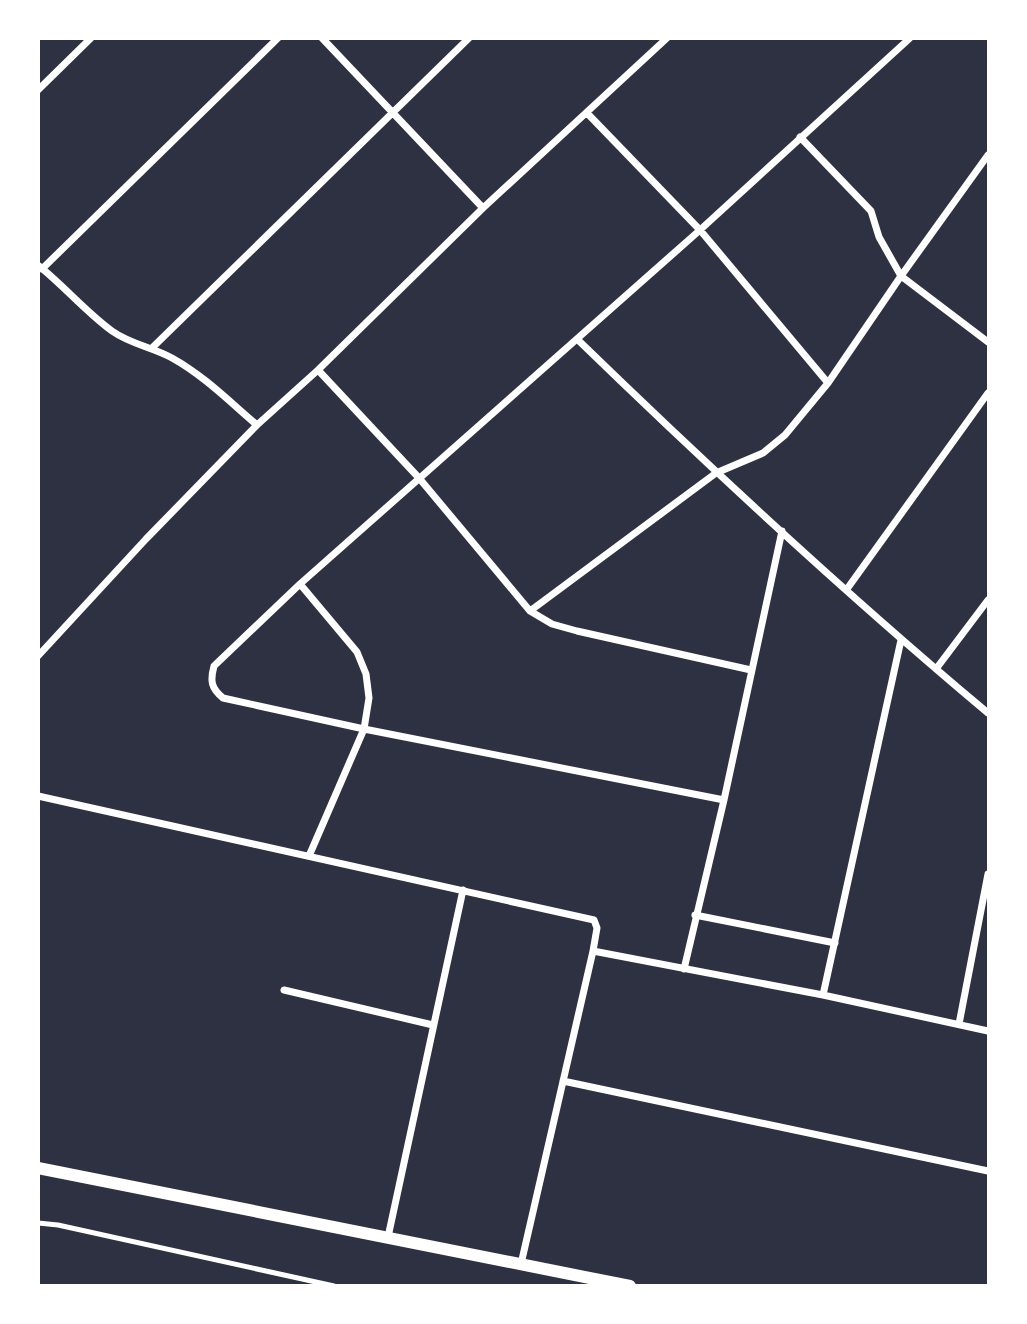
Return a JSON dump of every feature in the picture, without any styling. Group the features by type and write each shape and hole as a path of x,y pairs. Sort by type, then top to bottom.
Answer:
{"street":[{"path":"38,90 91,38"},
{"path":"257,425 202,377 152,348 124,339 109,329 40,267 278,38"},
{"path":"322,38 483,208"},
{"path":"152,348 469,38"},
{"path":"38,656 146,539 257,425 318,370 483,208 667,38"},
{"path":"724,800 363,729 223,698 214,690 211,679 214,666 300,584 700,230 910,38"},
{"path":"587,113 700,230 828,383"},
{"path":"800,137 871,211 879,236 901,276 989,342"},
{"path":"530,611 716,473 763,453 785,435 828,383 989,155"},
{"path":"981,165 989,171"},
{"path":"577,339 716,473 901,640 989,713"},
{"path":"318,370 419,478 530,611 552,624 577,631 751,670"},
{"path":"847,589 989,393"},
{"path":"684,969 724,800 782,531"},
{"path":"300,584 356,652 366,674 369,698 363,729 309,856"},
{"path":"936,668 989,600"},
{"path":"823,995 901,640"},
{"path":"38,796 594,920 597,928 593,951 521,1264"},
{"path":"959,1024 989,874"},
{"path":"388,1237 463,890"},
{"path":"695,915 835,943"},
{"path":"593,951 823,995 989,1031"},
{"path":"284,990 433,1025"},
{"path":"563,1081 989,1171"},
{"path":"38,1168 630,1286"}],"lane":[{"path":"38,1223 58,1225 334,1286"}]}
